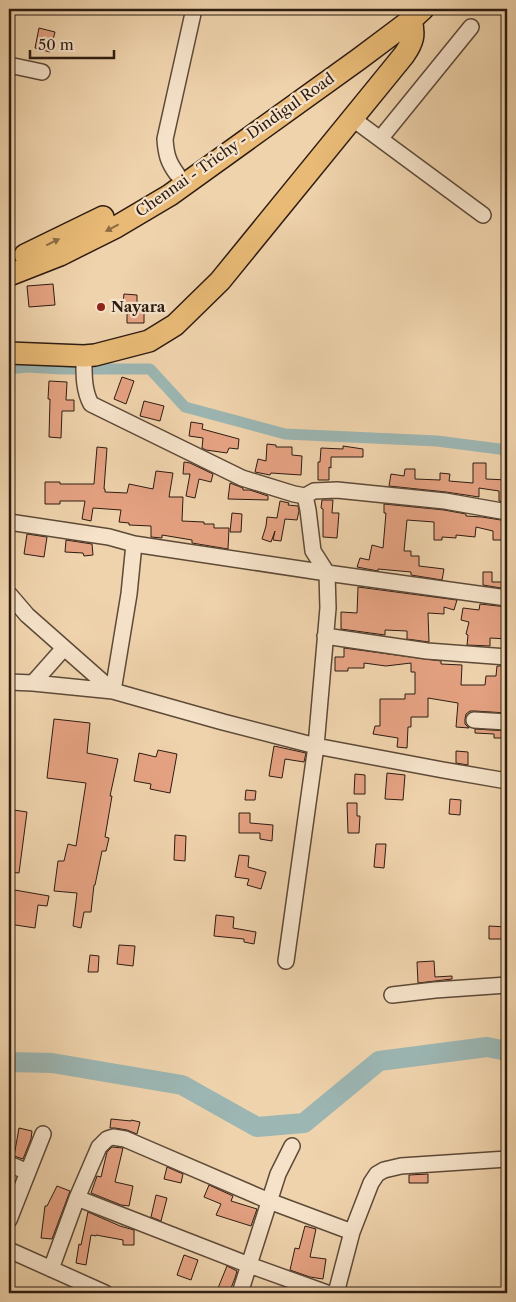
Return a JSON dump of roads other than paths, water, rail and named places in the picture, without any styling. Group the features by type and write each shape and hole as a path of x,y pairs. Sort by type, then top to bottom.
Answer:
{"highway":[{"name":"Chennai - Trichy - Dindigul Road","path":"9,262 27,255 142,196 177,174 389,22 412,12"},
{"name":"Chennai - Trichy - Dindigul Road","path":"9,276 60,255 170,195 358,59 412,12"},
{"path":"9,353 84,365 95,355 149,341 175,325 220,281 354,119 404,55 413,38 412,12"}],"street":[{"path":"177,174 171,166 166,153 165,139 194,9"},
{"path":"380,139 471,27"},
{"path":"9,65 42,72"},
{"path":"354,119 483,215"},
{"path":"84,365 84,386 90,404 242,478 305,496 314,491 337,490 445,501 507,512"},
{"path":"286,962 316,746 328,608 327,573 312,551 305,496"},
{"path":"9,522 109,537 134,544 507,598"},
{"path":"113,690 129,594 134,544"},
{"path":"9,594 27,615 113,690"},
{"path":"325,636 428,651 507,657"},
{"path":"34,683 64,648"},
{"path":"9,682 113,690 223,722 316,746 507,781"},
{"path":"474,720 507,722"},
{"path":"392,995 435,990 507,986"},
{"path":"9,1220 43,1134"},
{"path":"51,1269 77,1198 99,1147 107,1139 113,1137 125,1139 269,1201 352,1232"},
{"path":"240,1293 278,1174 292,1146"},
{"path":"336,1293 352,1232 376,1174 401,1166 507,1159"},
{"path":"9,1164 28,1172"},
{"path":"77,1198 248,1265 327,1293"},
{"path":"9,1250 105,1293"}],"waterway":[{"path":"9,369 27,367 150,369 185,407 285,434 437,441 507,450"},
{"path":"9,1062 52,1063 182,1085 257,1127 304,1123 379,1061 487,1047 507,1051"}],"place":[{"name":"Nayara","path":"101,307"}]}
